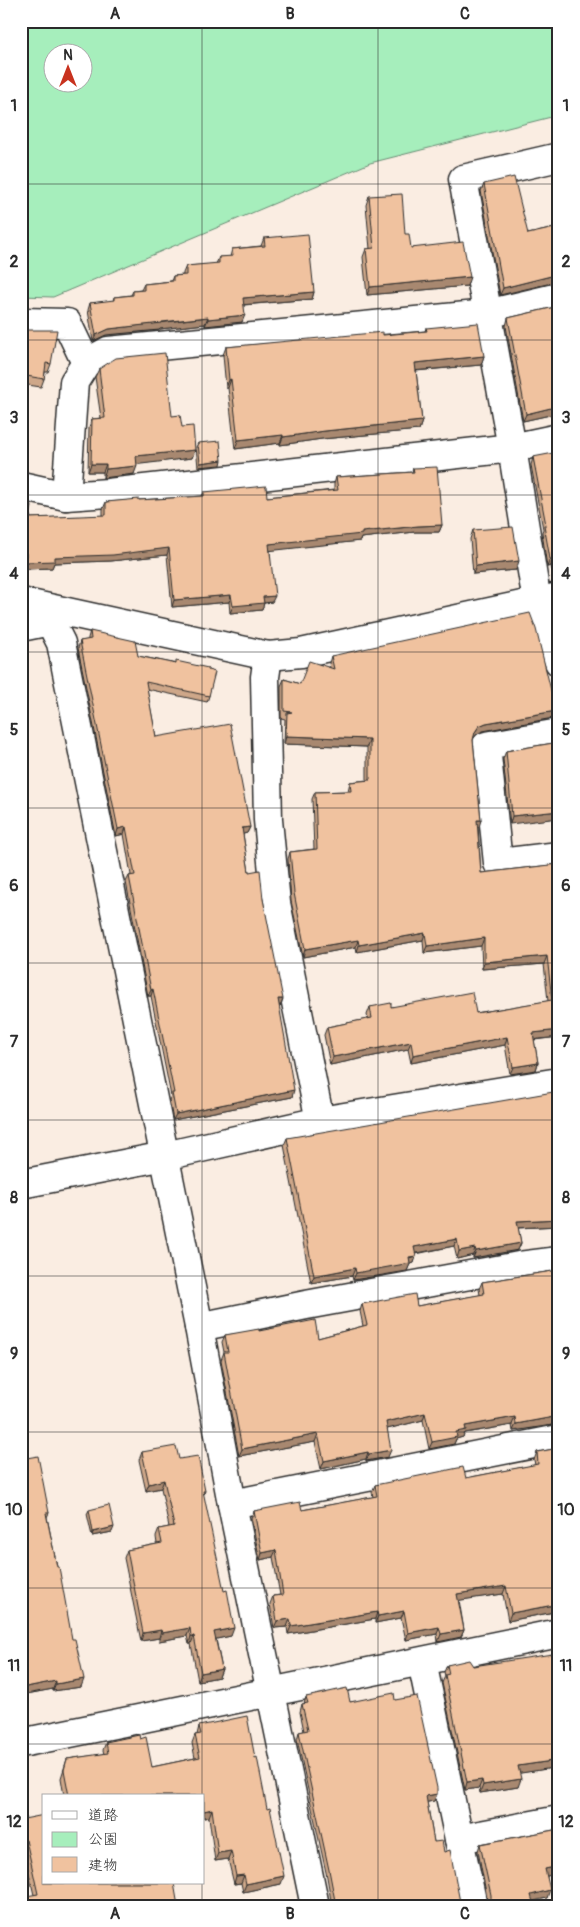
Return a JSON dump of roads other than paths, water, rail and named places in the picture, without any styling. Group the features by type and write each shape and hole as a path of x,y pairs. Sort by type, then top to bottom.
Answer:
{"street":[{"path":"559,157 463,179 512,448 548,599 559,662"},
{"path":"66,496 74,382 86,363 108,351 487,314 559,297"},
{"path":"21,322 67,323 86,363"},
{"path":"21,486 66,496 108,493 512,448 559,438"},
{"path":"21,602 53,615 268,656 301,653 548,599"},
{"path":"21,627 53,615"},
{"path":"53,615 61,643 314,1906"},
{"path":"268,656 265,677 268,820 276,904 320,1121"},
{"path":"559,733 486,746 498,863 559,856"},
{"path":"21,1184 164,1156 320,1121 559,1082"},
{"path":"199,1327 306,1305 519,1266 559,1261"},
{"path":"232,1504 559,1439"},
{"path":"21,1743 559,1633"},
{"path":"422,1662 473,1906"},
{"path":"459,1839 559,1820"}]}
